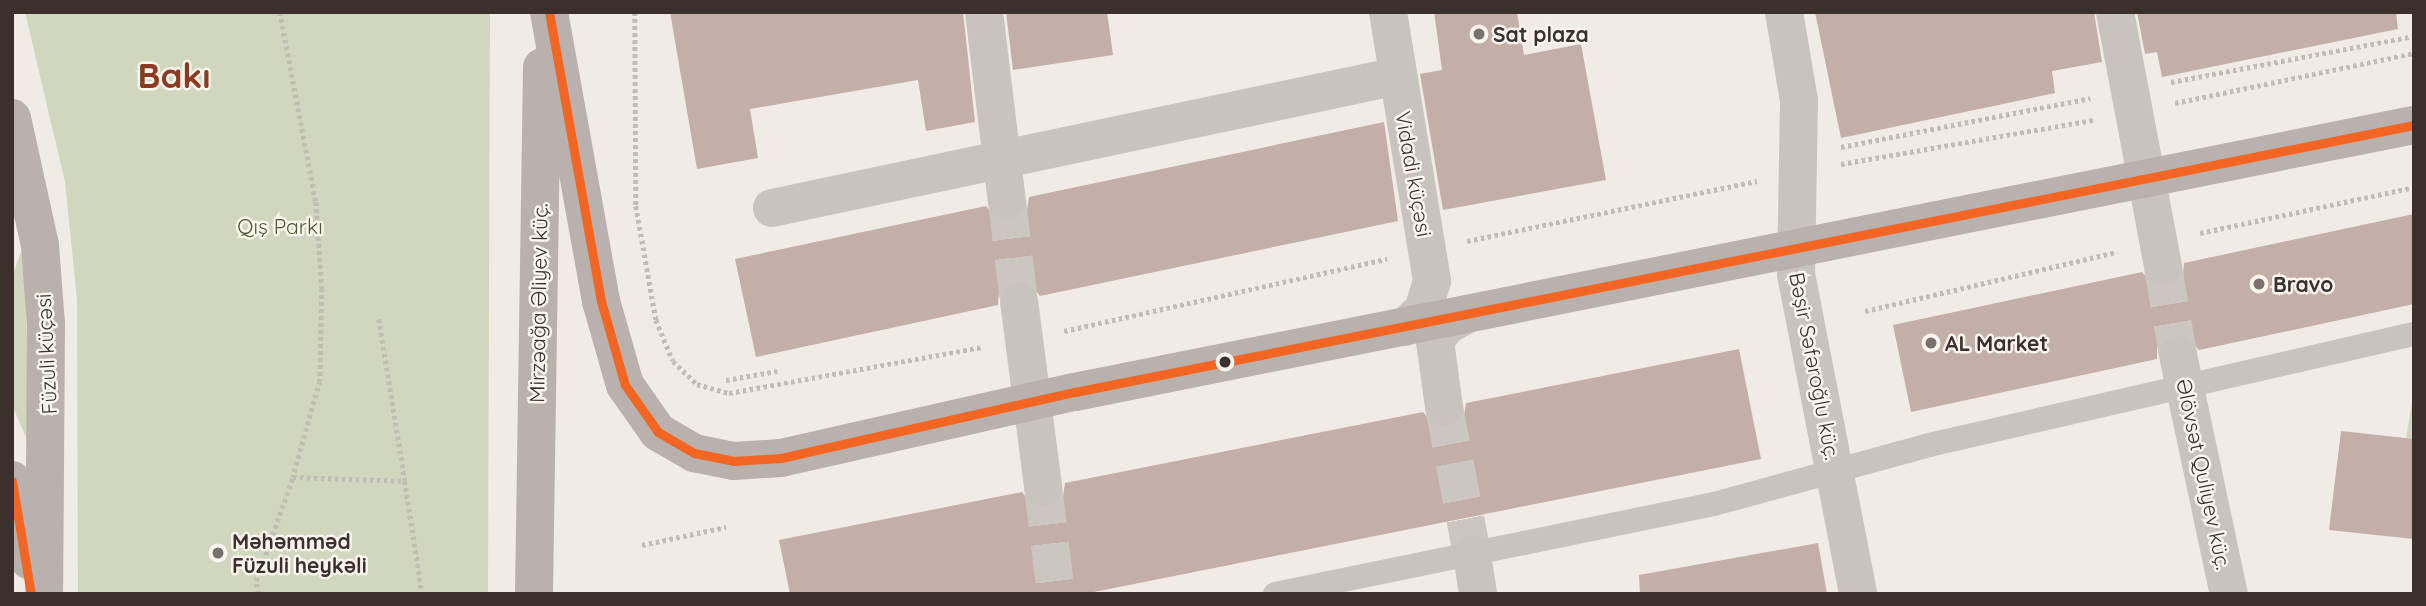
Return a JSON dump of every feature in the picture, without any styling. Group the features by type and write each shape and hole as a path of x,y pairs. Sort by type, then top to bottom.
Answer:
{"main road":[{"name":"Mirzəağa Əliyev küç.","path":"534,594 543,12"},
{"path":"549,12 611,346 636,407 658,432 694,453 734,461 781,458 1032,402 2414,125"},
{"name":"Füzuli küçəsi","path":"12,118 40,244 46,324 44,594"},
{"path":"12,480 31,594"}],"street":[{"path":"984,12 1007,201"},
{"name":"Vidadi küçəsi","path":"1388,12 1427,250 1429,294 1405,327"},
{"name":"Bəşir Səfəroğlu küç.","path":"1784,12 1799,101 1794,249 1858,594"},
{"path":"2115,12 2163,267"},
{"path":"772,208 1398,76"},
{"path":"1019,301 1043,488"},
{"path":"1444,407 1435,341 1446,326 1468,314"},
{"name":"Əlövsət Quliyev küç.","path":"2182,372 2229,594"},
{"path":"1472,555 1478,594"}],"lane":[{"path":"1275,594 1714,504 2182,372 2414,334"}],"path":[{"path":"258,594 256,580 293,477 320,381 322,288 316,202 281,12"},
{"path":"635,12 636,206 656,320 673,361 697,384 729,393 782,387 1024,338 1795,173"},
{"path":"379,319 422,594"},
{"path":"726,380 777,371"},
{"path":"293,477 405,481"},
{"path":"642,545 726,527"}],"green space":[{"name":"Qış Parkı","path":"25,12 490,12 488,594 78,594 77,299 65,182"},
{"path":"25,241 29,444 12,405 12,277"},
{"path":"2414,391 2414,439 2406,438"}],"building":[{"path":"670,12 963,12 975,122 926,131 918,80 750,109 758,158 697,169"},
{"path":"1006,12 1107,12 1113,55 1013,70"},
{"path":"1434,12 1517,12 1524,55 1581,44 1606,180 1443,210 1420,74 1442,70"},
{"path":"1815,12 2094,12 2102,62 2052,71 2055,93 1841,138"},
{"path":"2137,12 2396,12 2398,29 2162,77 2157,52 2145,54"},
{"path":"1384,122 1398,221 1040,296 1028,281 1016,279 999,292 998,305 756,357 735,259 986,206 998,221 1010,223 1027,210 1029,197"},
{"path":"2414,214 2414,304 2199,350 2185,334 2173,334 2157,348 2157,359 1911,412 1893,325 2142,272 2155,287 2168,288 2183,275 2184,263"},
{"path":"1739,349 1761,459 1084,594 790,594 779,540 1022,492 1034,507 1046,509 1063,496 1065,483 1423,412 1435,427 1448,428 1464,416 1466,403"},
{"path":"2341,431 2414,439 2414,539 2329,530"},
{"path":"1818,543 1827,594 1640,594 1639,575"}],"tunnel":[{"path":"1007,201 1019,301"},
{"path":"2163,267 2178,355"},
{"path":"1444,407 1472,554"},
{"path":"1043,487 1056,594"}],"transit line":[{"path":"549,12 601,301 625,385 658,432 694,453 734,461 781,458 1075,392 2414,125"},
{"path":"12,481 31,594"}],"place":[{"name":"Sat plaza","path":"1479,34"},
{"name":"Bravo","path":"2259,284"},
{"name":"AL Market","path":"1931,343"},
{"name":"Məhəmməd Füzuli heykəli","path":"218,553"}],"district":[{"name":"Bakı","path":"174,75"}]}
